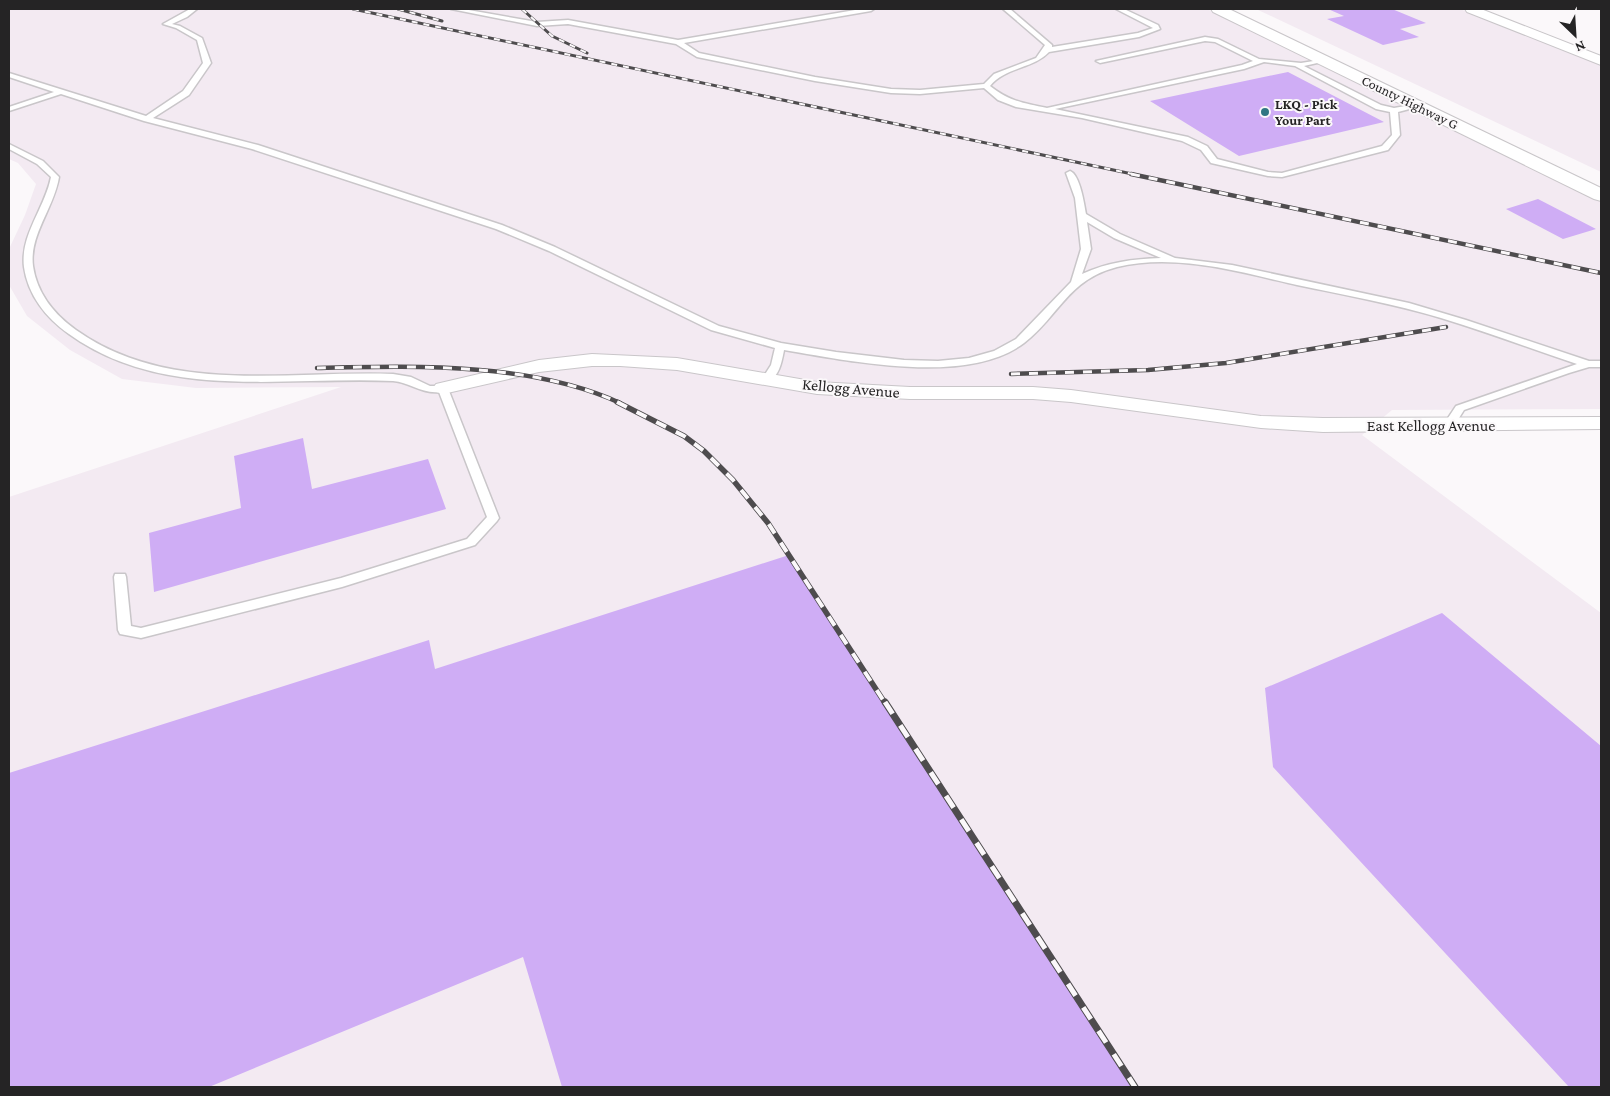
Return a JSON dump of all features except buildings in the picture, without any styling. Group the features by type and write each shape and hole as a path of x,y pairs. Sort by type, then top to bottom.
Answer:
{"main road":[{"name":"County Highway G","path":"1218,9 1601,195"},
{"name":"County Highway G","path":"1248,9 1434,97"},
{"path":"1324,60 1346,55"}],"street":[{"path":"1471,9 1601,61"},
{"path":"1485,14 1507,10"},
{"name":"Kellogg Avenue","path":"443,388 539,366 592,360 677,364 817,388 866,391 1033,393 1071,396 1261,422"},
{"name":"East Kellogg Avenue","path":"1261,422 1322,425 1601,423"}],"lane":[{"path":"147,119 186,93 207,63 200,40 178,27 166,24 185,16 194,9"},
{"path":"454,9 537,24 568,22 678,42 871,9"},
{"path":"986,86 989,81 1002,74 1038,59 1047,50 1049,45 1006,9"},
{"path":"1047,50 1139,35 1157,29 1156,26 1119,9"},
{"path":"1100,61 1205,39 1216,40 1258,61"},
{"path":"678,42 697,55 815,79 891,91 920,92 986,86 1001,98 1018,105 1185,139 1204,148 1214,161 1268,174 1282,175 1385,148 1396,135 1394,110"},
{"path":"1043,109 1244,67 1258,61 1306,64 1324,60"},
{"path":"1295,64 1379,107 1394,110 1417,106"},
{"path":"9,75 147,119 255,147 499,227 588,266 715,328 780,346 867,360 907,363 944,363 976,359 1001,352 1018,342 1034,329 1063,293 1076,281 1094,271 1120,264 1177,261 1233,268 1434,314 1588,364 1601,364"},
{"path":"9,109 60,92"},
{"path":"9,146 35,159 48,168 55,177 54,190 37,221 28,247 28,265 42,300 55,317 75,334 96,347 125,360 164,373 227,380 403,378 430,391 443,388 493,518 471,542 342,582 141,633 125,630 120,577"},
{"path":"1070,173 1079,198 1086,249 1076,281"},
{"path":"1082,215 1117,236 1177,261"},
{"path":"767,379 776,365 780,346"},
{"path":"1450,424 1460,408 1588,364"}],"shaded area":[{"path":"9,9 1207,9 1601,202 1601,409 1392,410 1362,435 1601,613 1601,1087 9,1087 9,497 341,387 196,388 122,379 70,350 27,316 9,285 9,249 25,215 36,184 18,163 9,159"},
{"path":"1256,9 1460,9 1601,65 1601,172"}],"railway":[{"path":"353,9 1137,175"},
{"path":"398,9 442,21"},
{"path":"522,9 552,36 587,53"},
{"path":"1131,174 1601,273"},
{"path":"1011,374 1148,370 1226,363 1446,327"},
{"path":"317,368 432,367 511,373 549,380 585,390 620,403"},
{"path":"617,402 684,436 704,451 733,480 768,523 885,703"},
{"path":"885,702 1135,1087"}],"place":[{"name":"LKQ - Pick Your Part","path":"1265,112"}]}
